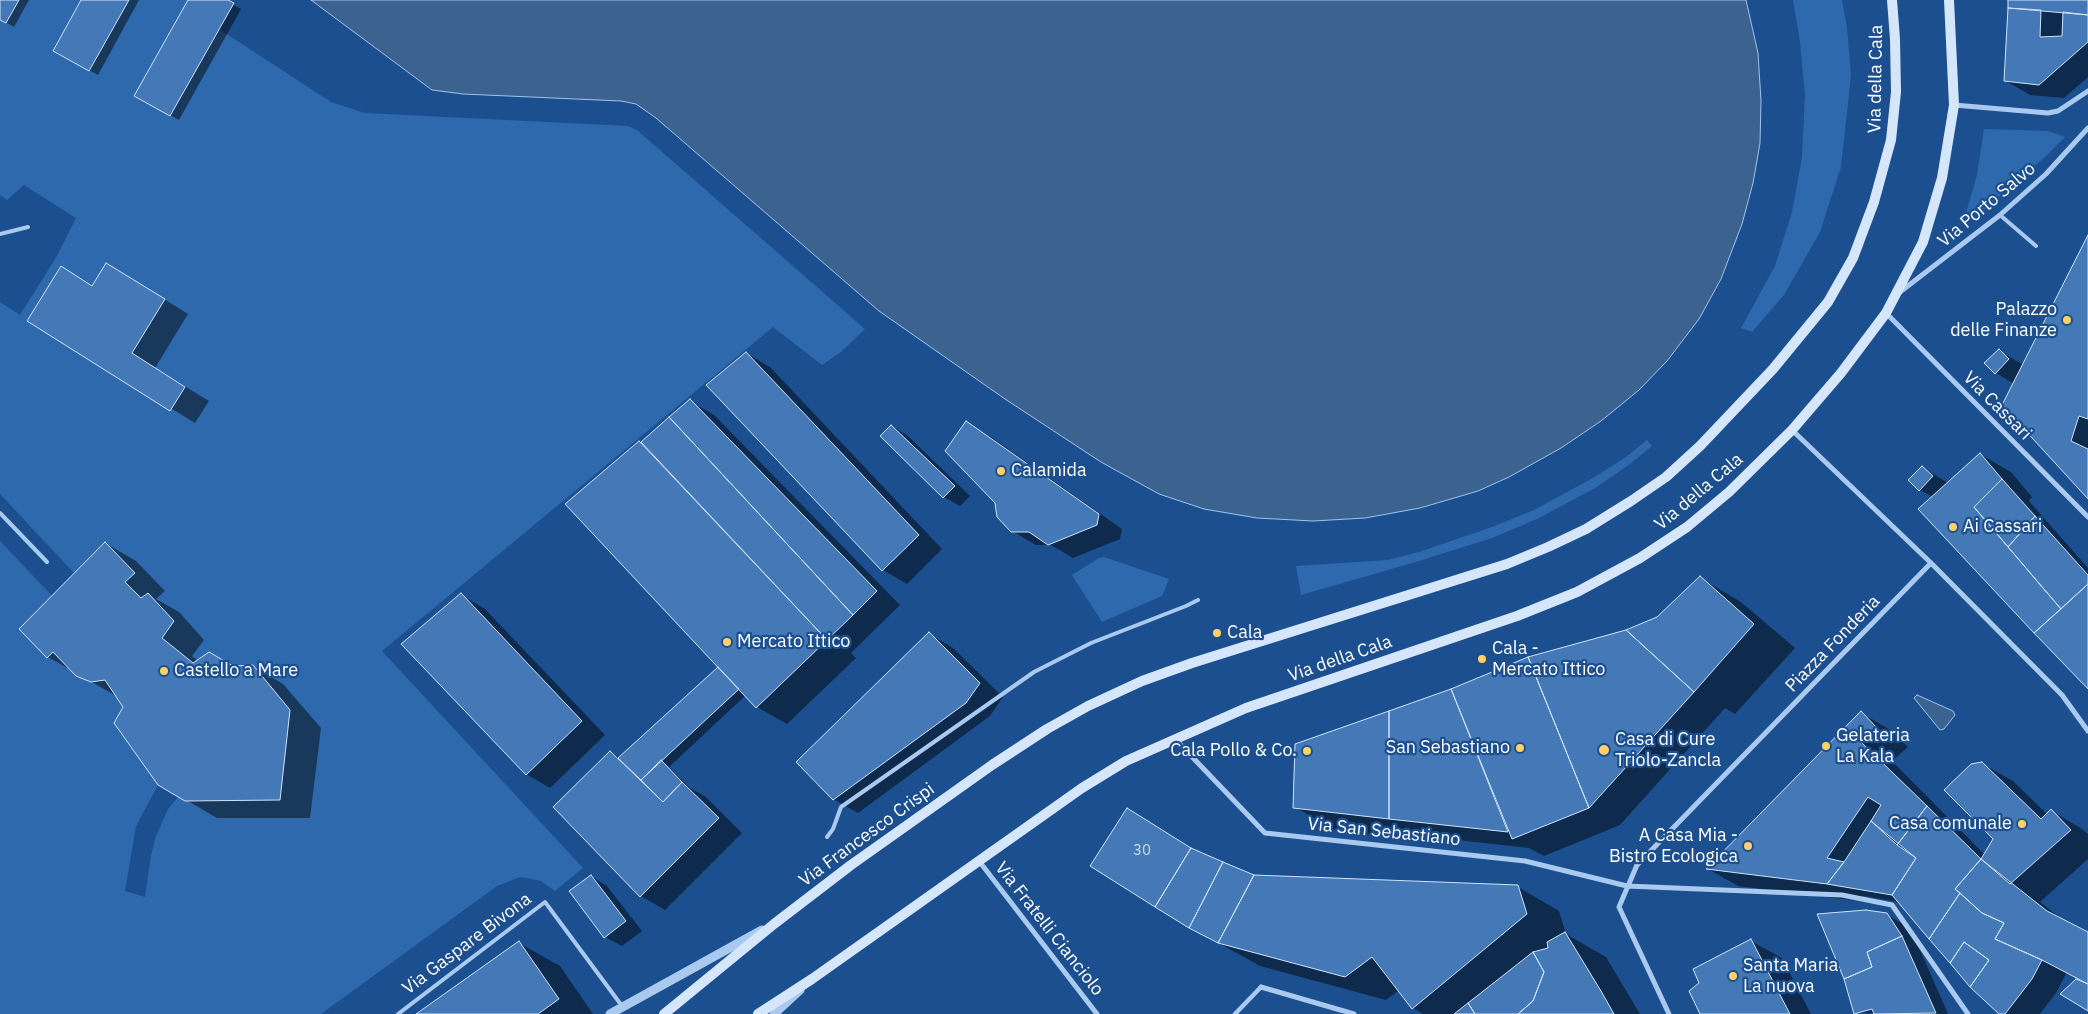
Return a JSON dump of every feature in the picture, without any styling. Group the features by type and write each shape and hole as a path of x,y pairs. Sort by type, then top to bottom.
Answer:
{"main road":[{"name":"Via della Cala","path":"1142,681 1192,663 1507,564 1586,529 1666,477 1690,456 1799,339 1828,302 1852,258 1874,202 1891,140 1896,92 1892,0"},
{"name":"Via della Cala","path":"1175,739 1246,708 1518,616 1577,592 1640,558 1686,527 1730,492 1792,430 1841,372 1886,313 1926,233 1942,178 1954,105 1949,0"},
{"name":"Via Francesco Crispi","path":"774,924 851,865 992,765 1047,729 1088,706 1142,681"},
{"path":"758,1014 812,979 1082,788 1126,761 1175,739"},
{"path":"664,1014 774,924"}],"street":[{"path":"1954,105 2048,113 2058,111 2088,90"},
{"name":"Via Porto Salvo","path":"1896,295 2000,215 2046,174 2088,128"},
{"name":"Via Cassari","path":"1886,313 2088,518"},
{"path":"1792,430 1931,563 2062,696 2088,731"},
{"name":"Piazza Fonderia","path":"1669,1014 1619,907 1637,864 1931,563"},
{"name":"Via San Sebastiano","path":"1175,739 1265,833 1525,861 1627,886 1842,895 1892,905 1968,1014"},
{"name":"Via Fratelli Cianciolo","path":"979,861 1097,1014"},
{"name":"Via Francesco Crispi","path":"610,1014 774,924"},
{"path":"774,1014 812,979"},
{"path":"1235,1014 1261,988 1354,1014"}],"lane":[{"path":"2000,215 2036,246"},
{"path":"0,234 28,227"},
{"path":"0,513 47,562"},
{"path":"827,836 833,829 841,807 1034,672 1091,643 1160,617 1198,600"},
{"name":"Via Gaspare Bivona","path":"398,1014 545,902 622,1006"}],"shaded area":[{"path":"19,0 81,0 53,51 89,71 129,0 188,0 134,96 170,116 219,29 331,102 365,113 628,126 637,130 865,329 841,352 822,365 773,327 382,651 583,868 555,891 541,881 520,877 497,886 321,1014 0,1014 0,541 52,596 19,629 47,657 53,652 76,676 91,682 105,680 123,707 114,723 158,785 136,826 125,891 145,897 151,855 156,836 168,809 178,797 185,801 280,800 290,710 253,665 233,666 209,652 193,663 162,638 174,621 148,593 141,598 125,582 134,573 105,542 74,573 0,494 0,302 20,315 57,256 76,218 24,185 7,200 0,195 0,20 6,23"},
{"path":"311,0 1746,0 1758,53 1761,101 1760,143 1753,183 1742,224 1721,279 1699,319 1667,361 1639,390 1601,421 1561,448 1509,477 1478,491 1420,508 1365,518 1313,521 1257,518 1204,509 1159,494 1101,462 1005,399 879,311 656,118 636,104 621,101 463,94 432,90"},
{"path":"1793,0 1842,0 1847,28 1851,75 1841,167 1820,232 1784,295 1752,332 1741,328 1775,266 1792,212 1802,157 1805,94 1800,42"},
{"path":"1984,129 2048,131 2065,137 2045,157 1977,216 1966,213 1977,175"},
{"path":"1647,440 1652,446 1630,464 1595,488 1537,519 1492,538 1301,595 1296,566 1388,560 1419,552 1492,527 1534,510 1593,478 1626,457"},
{"path":"1104,557 1169,579 1162,596 1102,622 1072,575 1099,558"},
{"path":"1917,695 1953,711 1955,715 1944,729 1940,730 1914,698"}],"building":[{"path":"0,0 19,0 6,23 0,20"},
{"path":"81,0 129,0 89,71 53,51"},
{"path":"188,0 228,0 234,3 170,116 134,96"},
{"path":"2008,0 2088,0 2088,15 2008,8"},
{"path":"2008,8 2041,10 2040,37 2062,36 2063,12 2088,15 2088,42 2039,85 2004,81"},
{"name":"Palazzo delle Finanze","path":"2088,235 2088,419 2079,416 2071,441 2088,449 2088,499 2002,405"},
{"path":"106,263 165,299 132,353 185,387 170,411 27,321 61,266 92,286"},
{"path":"1999,349 2009,359 1995,374 1984,363"},
{"path":"746,352 919,535 882,571 706,385"},
{"path":"690,399 877,591 853,615 669,417"},
{"path":"669,417 853,615 827,640 641,442"},
{"name":"Calamida","path":"966,421 1099,514 1097,525 1048,545 1029,532 1011,532 997,517 995,503 945,451"},
{"path":"891,425 955,486 943,498 880,436"},
{"path":"639,441 827,640 756,708 565,504"},
{"path":"1980,453 2002,479 1974,507 2061,609 2034,633 1918,509"},
{"path":"1922,466 1933,476 1919,491 1908,480"},
{"path":"2002,479 2035,516 2008,547 1974,507"},
{"path":"2035,516 2088,575 2088,584 2061,609 2008,547"},
{"name":"Castello a Mare","path":"105,542 135,573 125,582 141,598 148,593 174,621 162,638 193,663 209,652 233,666 253,665 290,710 280,800 185,801 158,785 114,723 123,707 105,680 91,682 76,676 53,652 47,658 19,629"},
{"path":"1700,576 1754,624 1694,692 1626,630 1657,617"},
{"path":"2088,584 2088,689 2034,633"},
{"path":"461,593 582,721 526,775 401,644"},
{"name":"Casa di Cure Triolo-Zancla","path":"1626,630 1694,692 1589,808 1528,657"},
{"path":"929,632 980,683 966,703 833,800 796,762"},
{"name":"San Sebastiano","path":"1528,657 1589,808 1512,839 1451,689"},
{"path":"718,667 739,689 641,780 618,758"},
{"path":"1451,689 1508,832 1389,819 1389,711"},
{"path":"1389,711 1389,819 1293,808 1295,744"},
{"path":"1861,711 1878,729 1862,743 1927,806 1897,845 1871,821 1881,805 1868,797 1827,858 1844,862 1827,884 1706,869"},
{"path":"610,751 663,802 682,782 719,818 640,897 553,807"},
{"path":"661,760 682,782 663,802 641,780"},
{"name":"Casa comunale","path":"1982,762 2041,819 2051,809 2071,830 2010,884 1981,859 1993,839 1944,790 1971,764"},
{"path":"1927,806 1981,859 1955,889 1960,893 1929,939 1892,895 1916,858 1897,845"},
{"path":"1127,808 1191,848 1155,907 1090,866"},
{"path":"1871,821 1916,858 1892,895 1827,884"},
{"path":"1191,848 1223,862 1189,928 1155,907"},
{"path":"1981,859 2047,911 2088,932 2088,984 2042,960 1995,939 2004,923 1982,913 1955,889"},
{"path":"1223,862 1254,875 1218,943 1189,928"},
{"path":"591,875 626,921 604,938 569,891"},
{"path":"1254,875 1518,885 1527,914 1412,1009 1372,957 1345,977 1218,943"},
{"path":"1960,893 1982,913 2004,923 1995,939 2042,960 2032,979 2005,1014 1999,1014 1970,987 1989,960 1964,942 1950,963 1929,939"},
{"path":"1866,910 1887,913 1902,936 1867,952 1872,967 1844,979 1817,914"},
{"path":"1565,932 1614,1014 1518,1014 1533,1001 1544,972 1533,952 1548,948 1547,942"},
{"path":"1902,936 1936,1013 1874,1014 1872,1009 1854,1014 1844,979 1872,967 1867,952"},
{"name":"Santa Maria La nuova","path":"1751,939 1790,1014 1700,1014 1689,991 1699,983 1693,969"},
{"path":"519,941 559,999 538,1014 416,1014"},
{"path":"1964,942 1989,960 1970,987 1950,963"},
{"path":"1533,952 1544,972 1533,1001 1518,1014 1475,1014 1468,1003"},
{"path":"2076,979 2088,984 2088,1011 2060,994"},
{"path":"1468,1003 1475,1014 1454,1014"}],"place":[{"name":"Palazzo delle Finanze","path":"2067,320"},
{"name":"Calamida","path":"1001,471"},
{"name":"Ai Cassari","path":"1953,527"},
{"name":"Cala","path":"1217,633"},
{"name":"Mercato Ittico","path":"727,642"},
{"name":"Cala - Mercato Ittico","path":"1482,659"},
{"name":"Castello a Mare","path":"164,671"},
{"name":"Gelateria La Kala","path":"1826,746"},
{"name":"San Sebastiano","path":"1520,748"},
{"name":"Casa di Cure Triolo-Zancla","path":"1604,750"},
{"name":"Cala Pollo & Co.","path":"1307,751"},
{"name":"Casa comunale","path":"2022,824"},
{"name":"A Casa Mia - Bistro Ecologica","path":"1748,846"},
{"name":"Santa Maria La nuova","path":"1733,976"}]}
